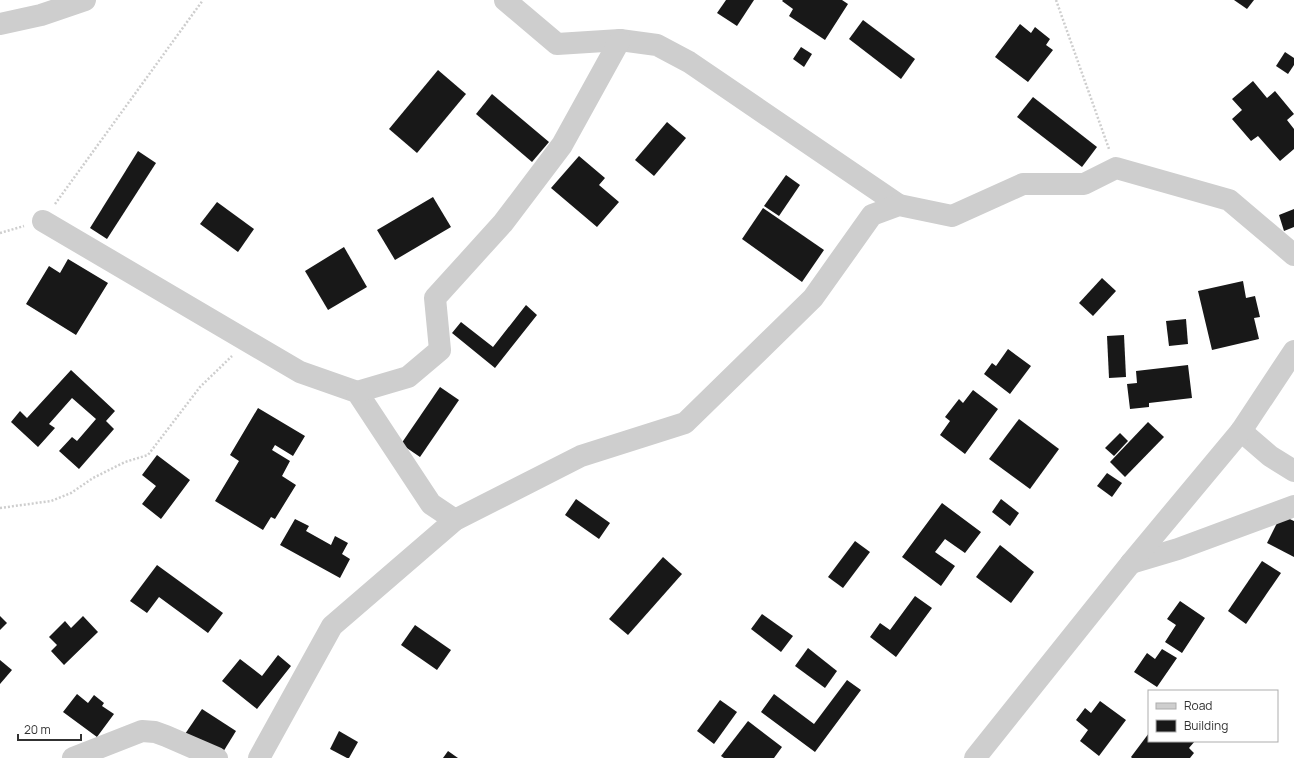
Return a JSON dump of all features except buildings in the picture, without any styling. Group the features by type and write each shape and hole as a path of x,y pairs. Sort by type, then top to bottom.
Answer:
{"street":[{"path":"0,24 41,15 85,0"},
{"path":"505,0 557,44 620,40 657,45 690,62 899,205 952,216 1023,184 1084,184 1116,168 1229,200 1294,255"},
{"path":"43,221 300,372 357,392 408,377 440,350 435,298 504,223 562,145 620,40"},
{"path":"259,758 332,626 455,520 582,456 685,423 813,298 872,215 899,205"},
{"path":"976,758 1131,563 1242,431 1294,350"},
{"path":"357,392 431,504 455,520"},
{"path":"1242,431 1270,456 1294,471"},
{"path":"1131,563 1178,549 1294,506"},
{"path":"73,758 142,731 155,732 217,758"}],"path":[{"path":"0,233 43,221 203,0"},
{"path":"1056,0 1116,168"},
{"path":"0,508 51,501 71,493 93,478 125,462 148,455 200,387 246,341"}]}
